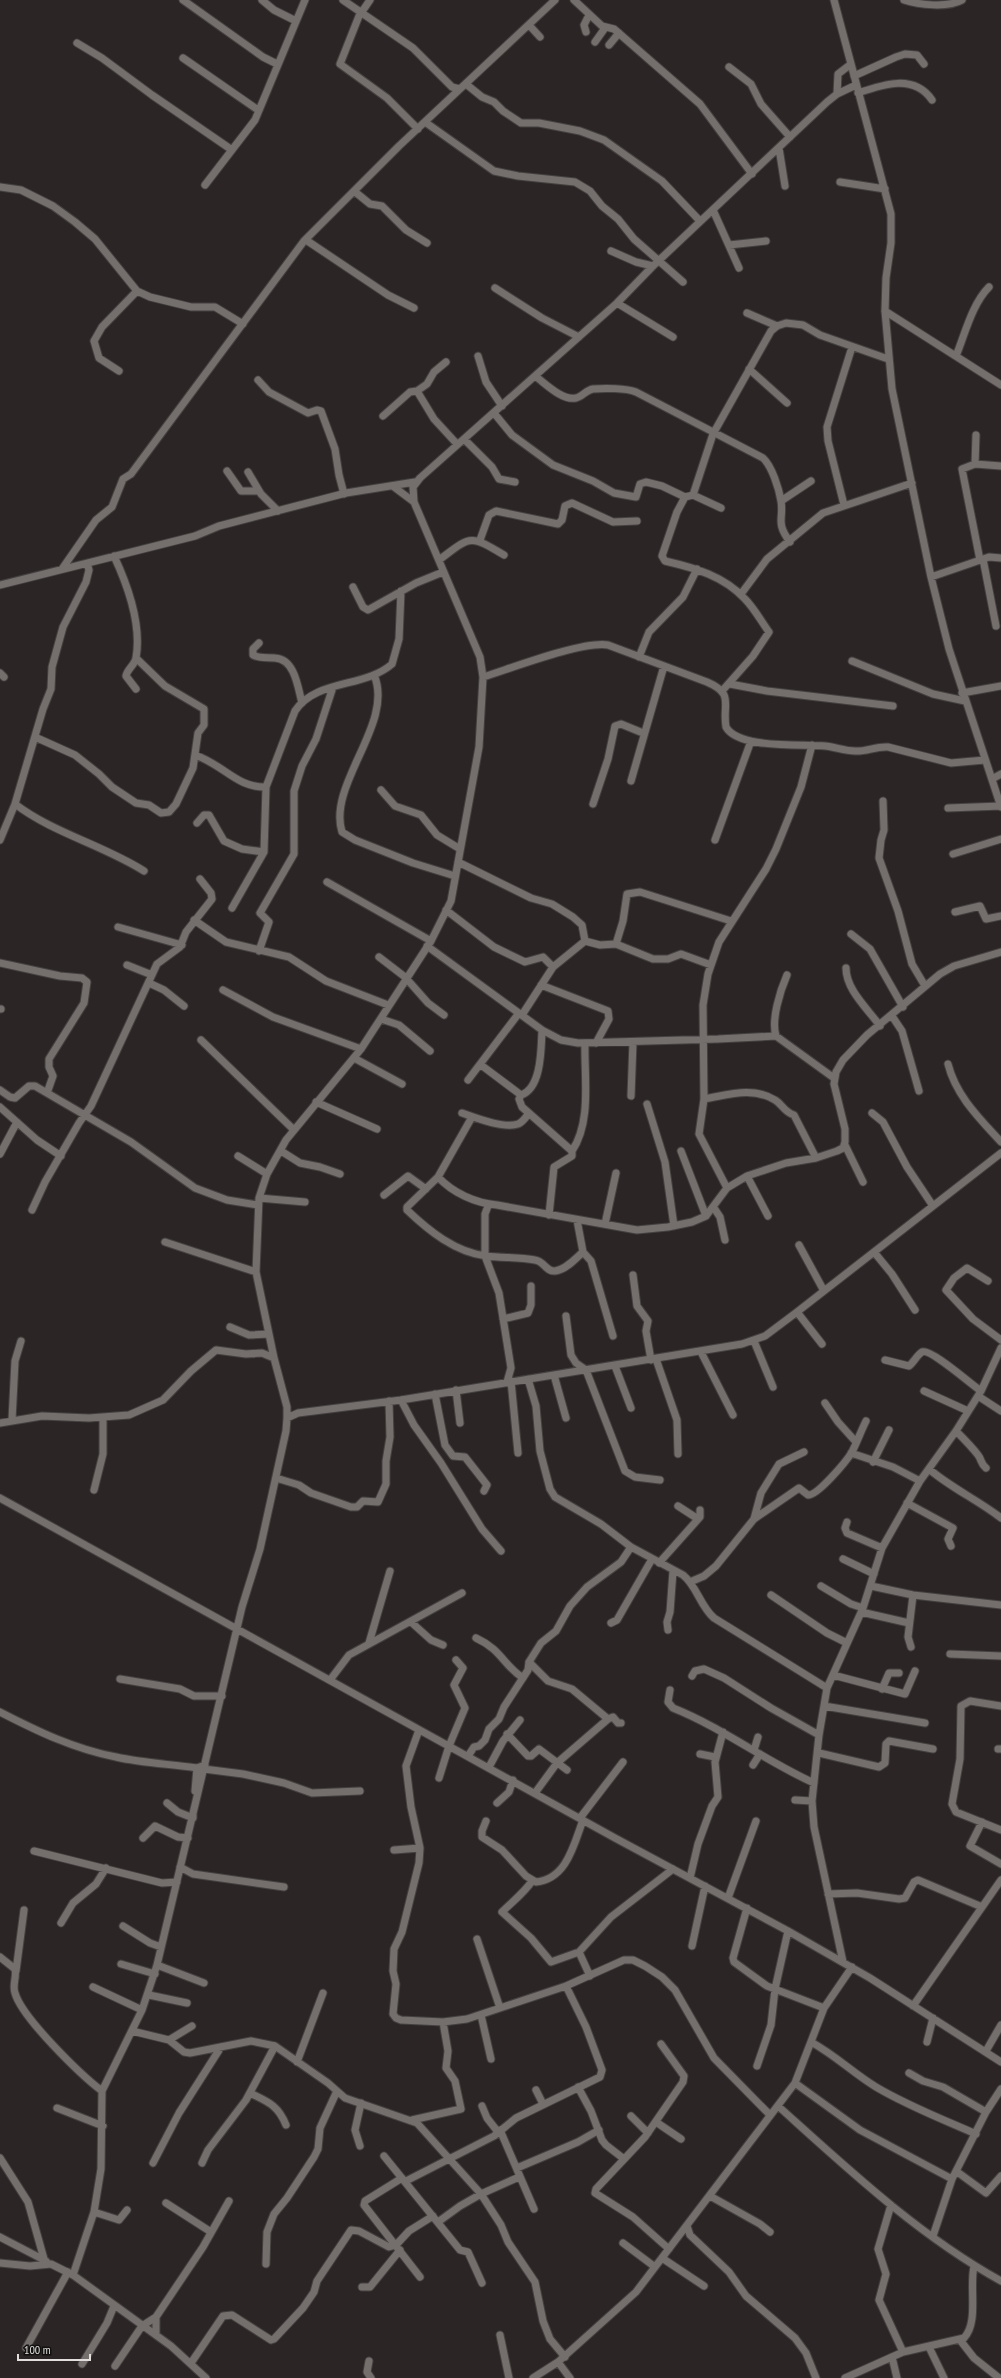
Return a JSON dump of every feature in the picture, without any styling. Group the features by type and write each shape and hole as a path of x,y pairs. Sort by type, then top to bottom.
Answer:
{"street":[{"path":"183,0 263,57 277,64"},
{"path":"262,0 274,10 296,21"},
{"path":"205,185 252,124 305,0"},
{"path":"343,0 361,14 413,48 452,87 454,95"},
{"path":"370,0 361,14 340,64 387,98 418,129"},
{"path":"62,569 96,520 112,507 123,479 131,474 306,240 425,122 555,0"},
{"path":"574,0 588,15 605,28 611,28 620,33 700,104 752,174"},
{"path":"835,0 857,89 891,214 885,311 888,359 931,577 962,693 1001,806 948,808"},
{"path":"904,0 940,6 954,5 962,0"},
{"path":"586,32 584,25 588,15"},
{"path":"529,25 540,37"},
{"path":"595,42 605,28"},
{"path":"609,45 620,33"},
{"path":"77,43 102,58 152,95 232,150"},
{"path":"854,76 905,54 917,55 924,64"},
{"path":"183,58 258,110"},
{"path":"837,94 838,74 851,64"},
{"path":"729,67 751,84 761,104 790,137"},
{"path":"1,586 76,565 195,536 219,526 344,494 394,487 415,482 536,376 617,302 700,221 837,94 880,85 904,83 919,87 932,100"},
{"path":"466,84 482,97 494,102 521,123 539,123 580,131 604,140 673,190 700,221"},
{"path":"452,87 460,89"},
{"path":"425,122 494,171 518,176 575,182 583,186 590,191 602,206 618,219 634,240 656,263 683,282"},
{"path":"779,148 785,186"},
{"path":"840,182 885,189"},
{"path":"0,187 20,190 53,206 75,222 99,244 137,291 150,297 191,307 215,307 242,324"},
{"path":"354,191 370,204 382,206 406,230 427,243"},
{"path":"713,210 739,268"},
{"path":"306,240 388,296 414,308"},
{"path":"729,245 766,242"},
{"path":"611,251 636,262 656,263"},
{"path":"636,262 645,274"},
{"path":"956,356 976,304 982,294 989,287"},
{"path":"495,288 542,318 578,337"},
{"path":"119,371 99,358 94,341 102,327 137,291"},
{"path":"617,302 673,337"},
{"path":"885,311 1001,385"},
{"path":"747,313 777,326"},
{"path":"693,495 713,434 771,331 777,326 786,323 803,325 820,335 888,359"},
{"path":"844,505 828,442 827,427 852,347"},
{"path":"478,356 486,382 502,406"},
{"path":"382,416 410,392 417,391 427,384 434,372 446,362"},
{"path":"749,369 788,403"},
{"path":"536,376 552,388 570,398 576,398 592,389 629,389 766,461 781,501 781,524 790,542"},
{"path":"258,380 268,391 300,410 308,413 317,410 321,411 336,449 339,475 344,494"},
{"path":"417,391 434,418 458,444"},
{"path":"494,413 512,435 553,465 593,481 614,493 636,497 640,484 646,482 662,486 685,496 693,495 721,508"},
{"path":"975,464 976,435"},
{"path":"464,439 492,467 499,479 515,482"},
{"path":"996,626 962,471 963,467 975,464 1001,466"},
{"path":"227,471 241,491 259,491"},
{"path":"248,472 259,491 278,511"},
{"path":"781,501 810,481"},
{"path":"26,2348 70,2274 94,2212 101,2169 103,2126 102,2091 142,2010 155,1974 173,1894 193,1818 202,1767 222,1696 242,1607 260,1549 276,1478 287,1418 287,1407 271,1347 256,1272 259,1202 267,1174 293,1129 361,1049 381,1019 405,977 429,944 451,901 479,747 483,677 480,657 414,502 415,482"},
{"path":"741,594 767,559 790,542 823,513 912,483"},
{"path":"394,487 414,502"},
{"path":"685,496 677,512 662,558 665,561 697,569 718,578 741,594 769,634 730,684 722,691"},
{"path":"480,540 489,516 496,511 558,524 562,520 565,506 572,503 613,522 637,521"},
{"path":"438,560 463,542 480,540 504,555"},
{"path":"71,556 76,565"},
{"path":"114,556 126,585 136,626 136,658 126,676 136,689"},
{"path":"931,577 981,561 1001,558"},
{"path":"0,840 2,829 15,804 51,689 52,667 63,627 84,589 89,572 87,563"},
{"path":"640,657 649,632 683,597 697,569"},
{"path":"353,587 363,608 368,610 401,591 443,572"},
{"path":"232,908 264,852 266,787 292,718 302,703 333,687 374,675 392,664 396,656 401,619 401,591"},
{"path":"260,643 253,649 254,655 279,658 285,661 296,679 302,703"},
{"path":"483,677 575,649 595,645 608,645 716,685 722,691 727,703 726,722 729,731 741,738 751,741 812,745 855,751 888,747 951,763 985,760"},
{"path":"35,737 75,755 99,774 105,782 136,803 149,805 164,813 169,812 176,804 193,768 198,733 204,725 204,708 165,686 136,658"},
{"path":"852,661 933,694 965,701"},
{"path":"631,780 643,733 664,666"},
{"path":"374,675 377,687 375,716 346,789 341,814 342,832 355,840 413,863 455,876"},
{"path":"730,684 768,691 893,706"},
{"path":"962,693 1001,686"},
{"path":"259,951 269,922 260,913 294,854 294,791 302,766 316,739 333,687"},
{"path":"593,804 608,759 615,726 621,724 643,733"},
{"path":"715,840 751,741"},
{"path":"727,1188 699,1134 704,1099 704,998 711,966 719,942 731,921 759,881 776,849 801,787 812,745"},
{"path":"195,755 225,770 246,785 266,787"},
{"path":"992,779 1001,774"},
{"path":"381,790 395,806 421,815 437,835 460,849"},
{"path":"883,801 884,830 881,840 880,858 898,910 912,964 925,986"},
{"path":"15,804 54,827 110,852 144,871"},
{"path":"197,823 202,816 208,815 224,841 242,849 264,852"},
{"path":"953,854 1001,839"},
{"path":"458,862 530,898 552,904 573,917 582,925 585,941"},
{"path":"32,1210 60,1156 79,1123 86,1116 148,983 161,959 179,949 182,945 183,937 194,920 212,899 211,894 200,879"},
{"path":"327,882 429,944 520,1014 542,1030 561,1040 596,1043 705,1040 776,1036 834,1078"},
{"path":"616,944 623,921 627,894 630,892 644,894 731,921"},
{"path":"955,912 980,906 986,919 1001,916"},
{"path":"446,910 501,952 525,962 543,957 553,967"},
{"path":"194,920 226,942 288,957 326,981 388,1005"},
{"path":"118,927 182,945"},
{"path":"851,934 870,949 904,1006"},
{"path":"585,941 600,945 616,944 653,959 668,959 681,954 711,966"},
{"path":"468,1080 520,1014 553,967 585,941"},
{"path":"863,1182 845,1145 845,1129 837,1100 834,1078 843,1060 867,1035 904,1006 925,986 954,966 1001,952"},
{"path":"379,957 405,977 413,988 444,1015"},
{"path":"0,963 64,977 82,978 87,982 84,1003 49,1060 49,1067 53,1075 47,1093"},
{"path":"127,965 152,975"},
{"path":"846,968 847,978 852,988 880,1026"},
{"path":"776,1036 774,1026 781,989 787,976"},
{"path":"148,983 164,990 184,1006"},
{"path":"541,985 608,1011 609,1019 596,1043"},
{"path":"400,986 413,988"},
{"path":"223,990 273,1017 361,1049"},
{"path":"892,1016 902,1031 919,1091"},
{"path":"381,1019 399,1025 430,1051"},
{"path":"521,1095 527,1092 538,1073 542,1030"},
{"path":"201,1040 293,1129"},
{"path":"631,1096 633,1042"},
{"path":"549,1215 554,1167 572,1156 572,1151 579,1141 584,1122 584,1043"},
{"path":"354,1058 402,1084"},
{"path":"480,1064 521,1095"},
{"path":"948,1064 953,1081 965,1101 1001,1142"},
{"path":"0,1100 2,1092 15,1098 31,1085 137,1146 195,1188 227,1200 304,1202"},
{"path":"704,1099 751,1092 767,1095 777,1101 786,1112 794,1115 816,1158"},
{"path":"521,1095 520,1104 572,1151"},
{"path":"316,1102 377,1130"},
{"path":"647,1104 669,1180 669,1199 674,1226"},
{"path":"0,1107 37,1140 60,1156"},
{"path":"462,1113 472,1117 511,1125 520,1123 529,1113"},
{"path":"872,1113 883,1122 908,1167 933,1206"},
{"path":"472,1117 438,1177 407,1207 408,1210 426,1228 469,1253 485,1256 537,1260 549,1270 555,1271 569,1264 583,1252"},
{"path":"0,1154 17,1122"},
{"path":"438,1177 449,1189 488,1206 498,1205 637,1230 674,1226 699,1220 706,1216 714,1208 727,1188 747,1176 786,1163 826,1156 845,1145"},
{"path":"281,1151 300,1163 320,1167 340,1174"},
{"path":"680,1151 706,1216"},
{"path":"287,1418 298,1413 402,1400 456,1390 654,1360 754,1341 765,1336 797,1312 1001,1153"},
{"path":"238,1156 267,1174"},
{"path":"605,1224 616,1173"},
{"path":"384,1195 406,1176 410,1176 426,1189"},
{"path":"747,1176 768,1216"},
{"path":"488,1206 485,1214 485,1256 497,1285 503,1319 511,1368 509,1382 518,1453"},
{"path":"714,1208 720,1217 725,1240"},
{"path":"577,1220 583,1252 591,1261 613,1336"},
{"path":"165,1242 256,1272"},
{"path":"799,1246 824,1291"},
{"path":"874,1252 892,1274 915,1310"},
{"path":"988,1281 967,1268 954,1278 946,1290 973,1319 1001,1340"},
{"path":"633,1275 637,1306 648,1321 646,1331 654,1360 677,1420 678,1454"},
{"path":"503,1319 528,1312 531,1305 531,1286"},
{"path":"797,1312 822,1344"},
{"path":"566,1316 571,1355 576,1363 586,1370 599,1408 627,1474 660,1480"},
{"path":"230,1327 249,1335 269,1334"},
{"path":"12,1420 15,1361 21,1341"},
{"path":"754,1341 773,1387"},
{"path":"262,1353 271,1347"},
{"path":"843,1962 814,1827 812,1801 819,1735 827,1688 862,1610 882,1548 920,1481 956,1431 979,1394 1001,1348"},
{"path":"0,1423 42,1416 103,1417 129,1415 159,1403 216,1350 246,1354 262,1353 274,1358"},
{"path":"701,1352 732,1415"},
{"path":"885,1360 909,1366 922,1352 925,1352 934,1356 1001,1411"},
{"path":"615,1366 631,1408"},
{"path":"511,1368 520,1380"},
{"path":"554,1375 566,1418"},
{"path":"528,1379 536,1406 540,1452 552,1493 558,1499 601,1524 631,1547 673,1571 683,1575 690,1582 704,1607 714,1618 827,1688"},
{"path":"456,1390 460,1423"},
{"path":"924,1391 968,1412"},
{"path":"435,1394 445,1444 453,1456 465,1457 487,1485 484,1491"},
{"path":"402,1400 414,1426 441,1463 482,1529 501,1551"},
{"path":"276,1478 299,1485 311,1493 351,1507 356,1507 363,1501 378,1502 386,1484 386,1460 390,1437 389,1401"},
{"path":"825,1403 838,1422 856,1442"},
{"path":"287,1407 298,1413"},
{"path":"94,1490 103,1454 103,1417"},
{"path":"690,1582 704,1576 716,1566 754,1520 799,1488 808,1495 813,1494 834,1474 851,1453 866,1421"},
{"path":"873,1462 889,1430"},
{"path":"956,1431 971,1445 978,1455 980,1464 986,1468"},
{"path":"754,1520 761,1493 779,1464 804,1452"},
{"path":"851,1453 873,1462 893,1467 920,1481"},
{"path":"929,1469 949,1485 982,1504 1001,1518"},
{"path":"0,1498 238,1628 448,1746 747,1908 852,1967 986,2051 1001,2062"},
{"path":"907,1503 952,1528 948,1539 951,1546"},
{"path":"678,1506 698,1519"},
{"path":"659,1563 700,1517 700,1510"},
{"path":"847,1522 845,1528 847,1533 882,1548"},
{"path":"468,1756 474,1747 483,1743 489,1729 499,1719 504,1707 530,1667 541,1643 556,1631 570,1606 587,1587 621,1562 631,1547"},
{"path":"611,1623 617,1620 652,1559"},
{"path":"843,1559 874,1574"},
{"path":"369,1643 390,1571"},
{"path":"668,1630 667,1622 670,1612 673,1571"},
{"path":"821,1586 862,1610 909,1623"},
{"path":"871,1586 913,1595 1001,1605"},
{"path":"330,1680 349,1655 462,1593"},
{"path":"911,1647 908,1637 913,1595"},
{"path":"771,1596 827,1633 847,1643"},
{"path":"411,1622 431,1640 443,1645"},
{"path":"476,1638 494,1647 513,1670 523,1678"},
{"path":"950,1654 1001,1656"},
{"path":"439,1778 448,1746 465,1708 454,1685 463,1668 456,1660"},
{"path":"530,1667 548,1681 572,1689 608,1719"},
{"path":"692,1676 695,1671 704,1669 819,1735"},
{"path":"833,1675 904,1694 915,1671"},
{"path":"882,1689 889,1673 899,1673"},
{"path":"120,1678 180,1689 194,1696 222,1696"},
{"path":"670,1690 667,1698 670,1706 723,1732 790,1772 814,1783"},
{"path":"1001,1706 970,1701 964,1703 961,1709 960,1759 952,1807 956,1812 1001,1830"},
{"path":"824,1706 925,1724"},
{"path":"0,1712 39,1732 94,1752 116,1758 202,1767 243,1774 284,1783 312,1793 360,1791"},
{"path":"535,1793 557,1763 608,1719 613,1717 618,1723 622,1724"},
{"path":"489,1767 507,1734 520,1720"},
{"path":"419,1730 408,1758 406,1774 420,1848 419,1863 404,1926 394,1949 393,1971 396,1984 393,2014 396,2018 402,2020 444,2022 467,2019 566,1986 628,1959 662,1977 676,1990 714,2058 770,2115"},
{"path":"690,1878 698,1844 712,1806 718,1797 715,1757 723,1732"},
{"path":"507,1734 528,1756 532,1756 539,1749 567,1770"},
{"path":"753,1765 757,1752 758,1737"},
{"path":"818,1753 879,1767 885,1763 888,1742 933,1749"},
{"path":"700,1754 715,1757"},
{"path":"486,1821 482,1831 482,1837 502,1850 532,1881 536,1882 545,1880 562,1868 569,1857 581,1819 623,1762"},
{"path":"497,1803 509,1792 513,1780"},
{"path":"795,1800 812,1801"},
{"path":"167,1803 178,1812 193,1818"},
{"path":"728,1898 756,1821"},
{"path":"982,1822 970,1846 1001,1864"},
{"path":"143,1838 155,1826 178,1837 188,1838"},
{"path":"394,1850 420,1848"},
{"path":"34,1851 162,1883 177,1880 193,1874"},
{"path":"180,1867 193,1874 284,1887"},
{"path":"61,1923 73,1903 96,1884 106,1868"},
{"path":"532,1881 527,1890 513,1900 502,1912 531,1938 551,1962 579,1952 611,1917 673,1869"},
{"path":"828,1894 858,1893 899,1899 905,1898 914,1882 918,1880 982,1907"},
{"path":"913,2006 1001,1880"},
{"path":"162,1883 173,1894"},
{"path":"692,1946 705,1886"},
{"path":"747,1908 740,1927 733,1960 753,1978 774,1989 824,2008"},
{"path":"24,1910 14,1990 18,2001 32,2020 72,2064 102,2091"},
{"path":"123,1926 150,1943 161,1947"},
{"path":"757,2066 770,2025 774,1989 788,1931"},
{"path":"477,1940 500,2008"},
{"path":"579,1952 590,1976"},
{"path":"0,1957 16,1971"},
{"path":"121,1964 155,1974"},
{"path":"157,1966 204,1983"},
{"path":"533,2378 565,2357 625,2303 681,2234 795,2083 824,2008 852,1967"},
{"path":"420,2277 364,2205 365,2201 450,2158 499,2131 516,2118 600,2077 602,2070 586,2027 566,1986"},
{"path":"93,1987 142,2010"},
{"path":"297,2062 323,1992"},
{"path":"148,1995 187,2003"},
{"path":"481,2014 491,2059"},
{"path":"927,2042 933,2018"},
{"path":"412,2120 461,2109 455,2081 446,2068 448,2051 444,2022"},
{"path":"986,2051 1001,2025"},
{"path":"169,2040 192,2026"},
{"path":"132,2032 169,2040 184,2052 200,2052 251,2041 275,2046 337,2091 344,2098 412,2120 421,2126 481,2194 501,2225 508,2242 532,2275 538,2291 543,2321 550,2339 565,2357"},
{"path":"810,2042 828,2052 875,2086 896,2098 976,2134"},
{"path":"661,2044 684,2079 648,2133 596,2189 596,2193 632,2218 669,2249"},
{"path":"202,2163 208,2150 228,2127 250,2093 275,2046"},
{"path":"153,2163 179,2113 221,2047"},
{"path":"909,2073 923,2081 943,2087 986,2112"},
{"path":"795,2083 860,2130 952,2178"},
{"path":"578,2087 606,2146 624,2159"},
{"path":"933,2236 952,2178 986,2112 1001,2089"},
{"path":"536,2090 543,2104"},
{"path":"266,2264 268,2232 274,2214 287,2198 314,2157 318,2149 320,2128 337,2091"},
{"path":"250,2093 276,2107 282,2115 286,2125"},
{"path":"360,2146 355,2130 361,2103"},
{"path":"482,2106 487,2118 499,2131 517,2168 519,2177 534,2209"},
{"path":"778,2106 891,2205 974,2266 1001,2281"},
{"path":"57,2108 103,2126"},
{"path":"631,2116 648,2133"},
{"path":"656,2122 680,2139"},
{"path":"517,2168 578,2142 599,2130"},
{"path":"384,2156 460,2250 468,2252 482,2283"},
{"path":"0,2158 30,2207 44,2259"},
{"path":"956,2171 984,2192 988,2192 1001,2176"},
{"path":"362,2287 370,2287 409,2231 435,2219 481,2194 519,2177"},
{"path":"710,2196 760,2224 770,2232"},
{"path":"114,2366 142,2326 156,2317 212,2232 229,2201"},
{"path":"166,2203 212,2232"},
{"path":"891,2205 878,2249 886,2274 879,2300 903,2352"},
{"path":"94,2212 119,2220 127,2210"},
{"path":"686,2226 690,2235 729,2272 746,2296 795,2338 806,2353 816,2378"},
{"path":"191,2363 223,2316 227,2314 232,2315 269,2339 274,2338 303,2308 314,2292 317,2281 351,2230 359,2231 384,2246 398,2248"},
{"path":"681,2234 690,2235"},
{"path":"0,2237 70,2274 156,2335 191,2363 206,2378"},
{"path":"623,2243 655,2267"},
{"path":"662,2258 704,2286"},
{"path":"0,2263 30,2266 51,2264"},
{"path":"845,2378 903,2352 960,2340 969,2333 972,2326 971,2291 974,2266"},
{"path":"82,2364 107,2323 114,2306"},
{"path":"156,2317 156,2335"},
{"path":"500,2335 509,2378"},
{"path":"960,2340 974,2358 999,2378"},
{"path":"929,2347 944,2378"},
{"path":"892,2357 897,2378"},
{"path":"369,2361 367,2372 371,2378"},
{"path":"558,2362 570,2378"}]}
